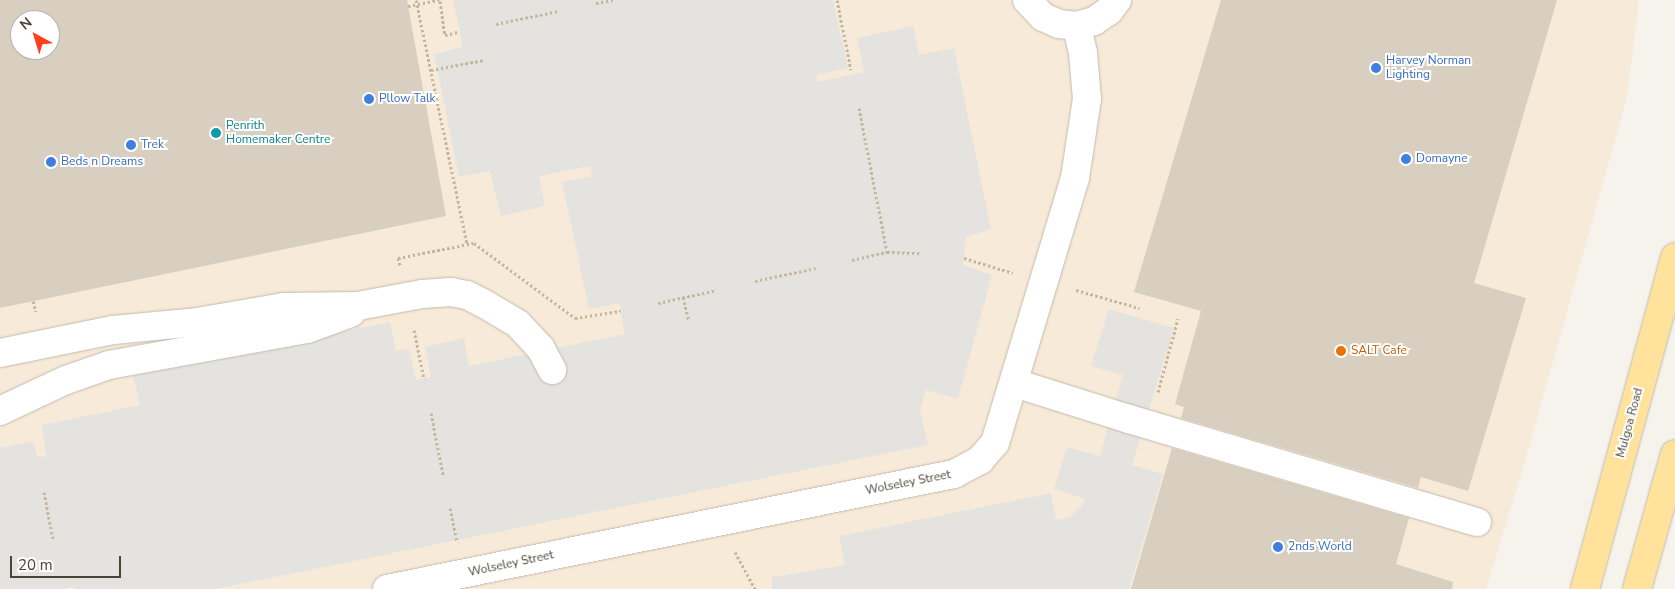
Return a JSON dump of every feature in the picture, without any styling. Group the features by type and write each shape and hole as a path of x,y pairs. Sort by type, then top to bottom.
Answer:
{"main road":[{"name":"Mulgoa Road","path":"1585,589 1675,257"},
{"path":"1637,589 1675,454"}],"street":[{"path":"1027,0 1043,17 1059,24 1077,26 1094,21 1109,11 1117,0"},
{"name":"Wolseley Street","path":"387,589 954,474 980,460 994,443 1015,383 1075,178 1083,136 1087,99 1083,53 1077,26"},
{"path":"0,353 112,330 197,322 284,307 337,307 378,303 437,292 467,295 505,315 518,324 541,349 552,370"},
{"path":"2,403 109,365 306,329 378,303"},
{"path":"1015,383 1129,419 1477,522"}],"path":[{"path":"408,6 416,2 439,0 445,35 458,32"},
{"path":"596,4 613,0"},
{"path":"837,0 851,70"},
{"path":"416,2 467,244"},
{"path":"496,24 558,12"},
{"path":"430,70 484,60"},
{"path":"859,108 887,252"},
{"path":"852,260 887,252 922,253"},
{"path":"964,258 1020,275"},
{"path":"755,281 816,268"},
{"path":"1068,288 1139,308"},
{"path":"658,302 717,290"},
{"path":"684,297 689,321"},
{"path":"1157,398 1178,319"},
{"path":"413,328 424,379"},
{"path":"430,412 443,475"},
{"path":"44,492 53,539"},
{"path":"450,508 458,548"},
{"path":"734,544 735,553 755,589"}],"shaded area":[{"path":"0,0 1639,0 1627,97 1524,465 1486,589 0,589"},
{"path":"453,0 833,0 848,68 816,75 818,82 864,72 857,38 913,26 919,55 954,48 991,229 966,237 963,265 992,275 958,399 926,390 920,410 928,445 215,589 74,589 73,587 64,589 0,589 0,448 33,441 37,457 46,456 42,425 140,405 133,375 390,322 396,351 409,349 416,380 431,377 425,347 464,338 469,366 625,334 619,303 589,309 562,182 592,176 590,166 539,176 545,206 501,216 490,171 459,177 434,54 463,47"},
{"path":"1109,309 1174,328 1132,465 1163,474 1129,589 772,589 772,577 845,565 839,536 1051,493 1056,520 1069,518 1083,504 1085,499 1054,489 1067,447 1100,456 1123,375 1091,366"}],"building":[{"name":"Penrith Homemaker Centre","path":"0,0 407,0 446,216 0,308"},
{"path":"1221,0 1557,0 1474,283 1526,298 1468,491 1421,477 1418,488 1181,418 1184,407 1175,404 1201,311 1134,292"},
{"path":"1172,448 1409,518 1396,564 1453,582 1452,589 1131,589"}],"place":[{"name":"Harvey Norman Lighting","path":"1376,68"},
{"name":"Pllow Talk","path":"369,99"},
{"name":"Penrith Homemaker Centre","path":"216,133"},
{"name":"Trek","path":"131,145"},
{"name":"Domayne","path":"1406,159"},
{"name":"Beds n Dreams","path":"51,162"},
{"name":"SALT Cafe","path":"1341,351"},
{"name":"2nds World","path":"1278,547"}]}
